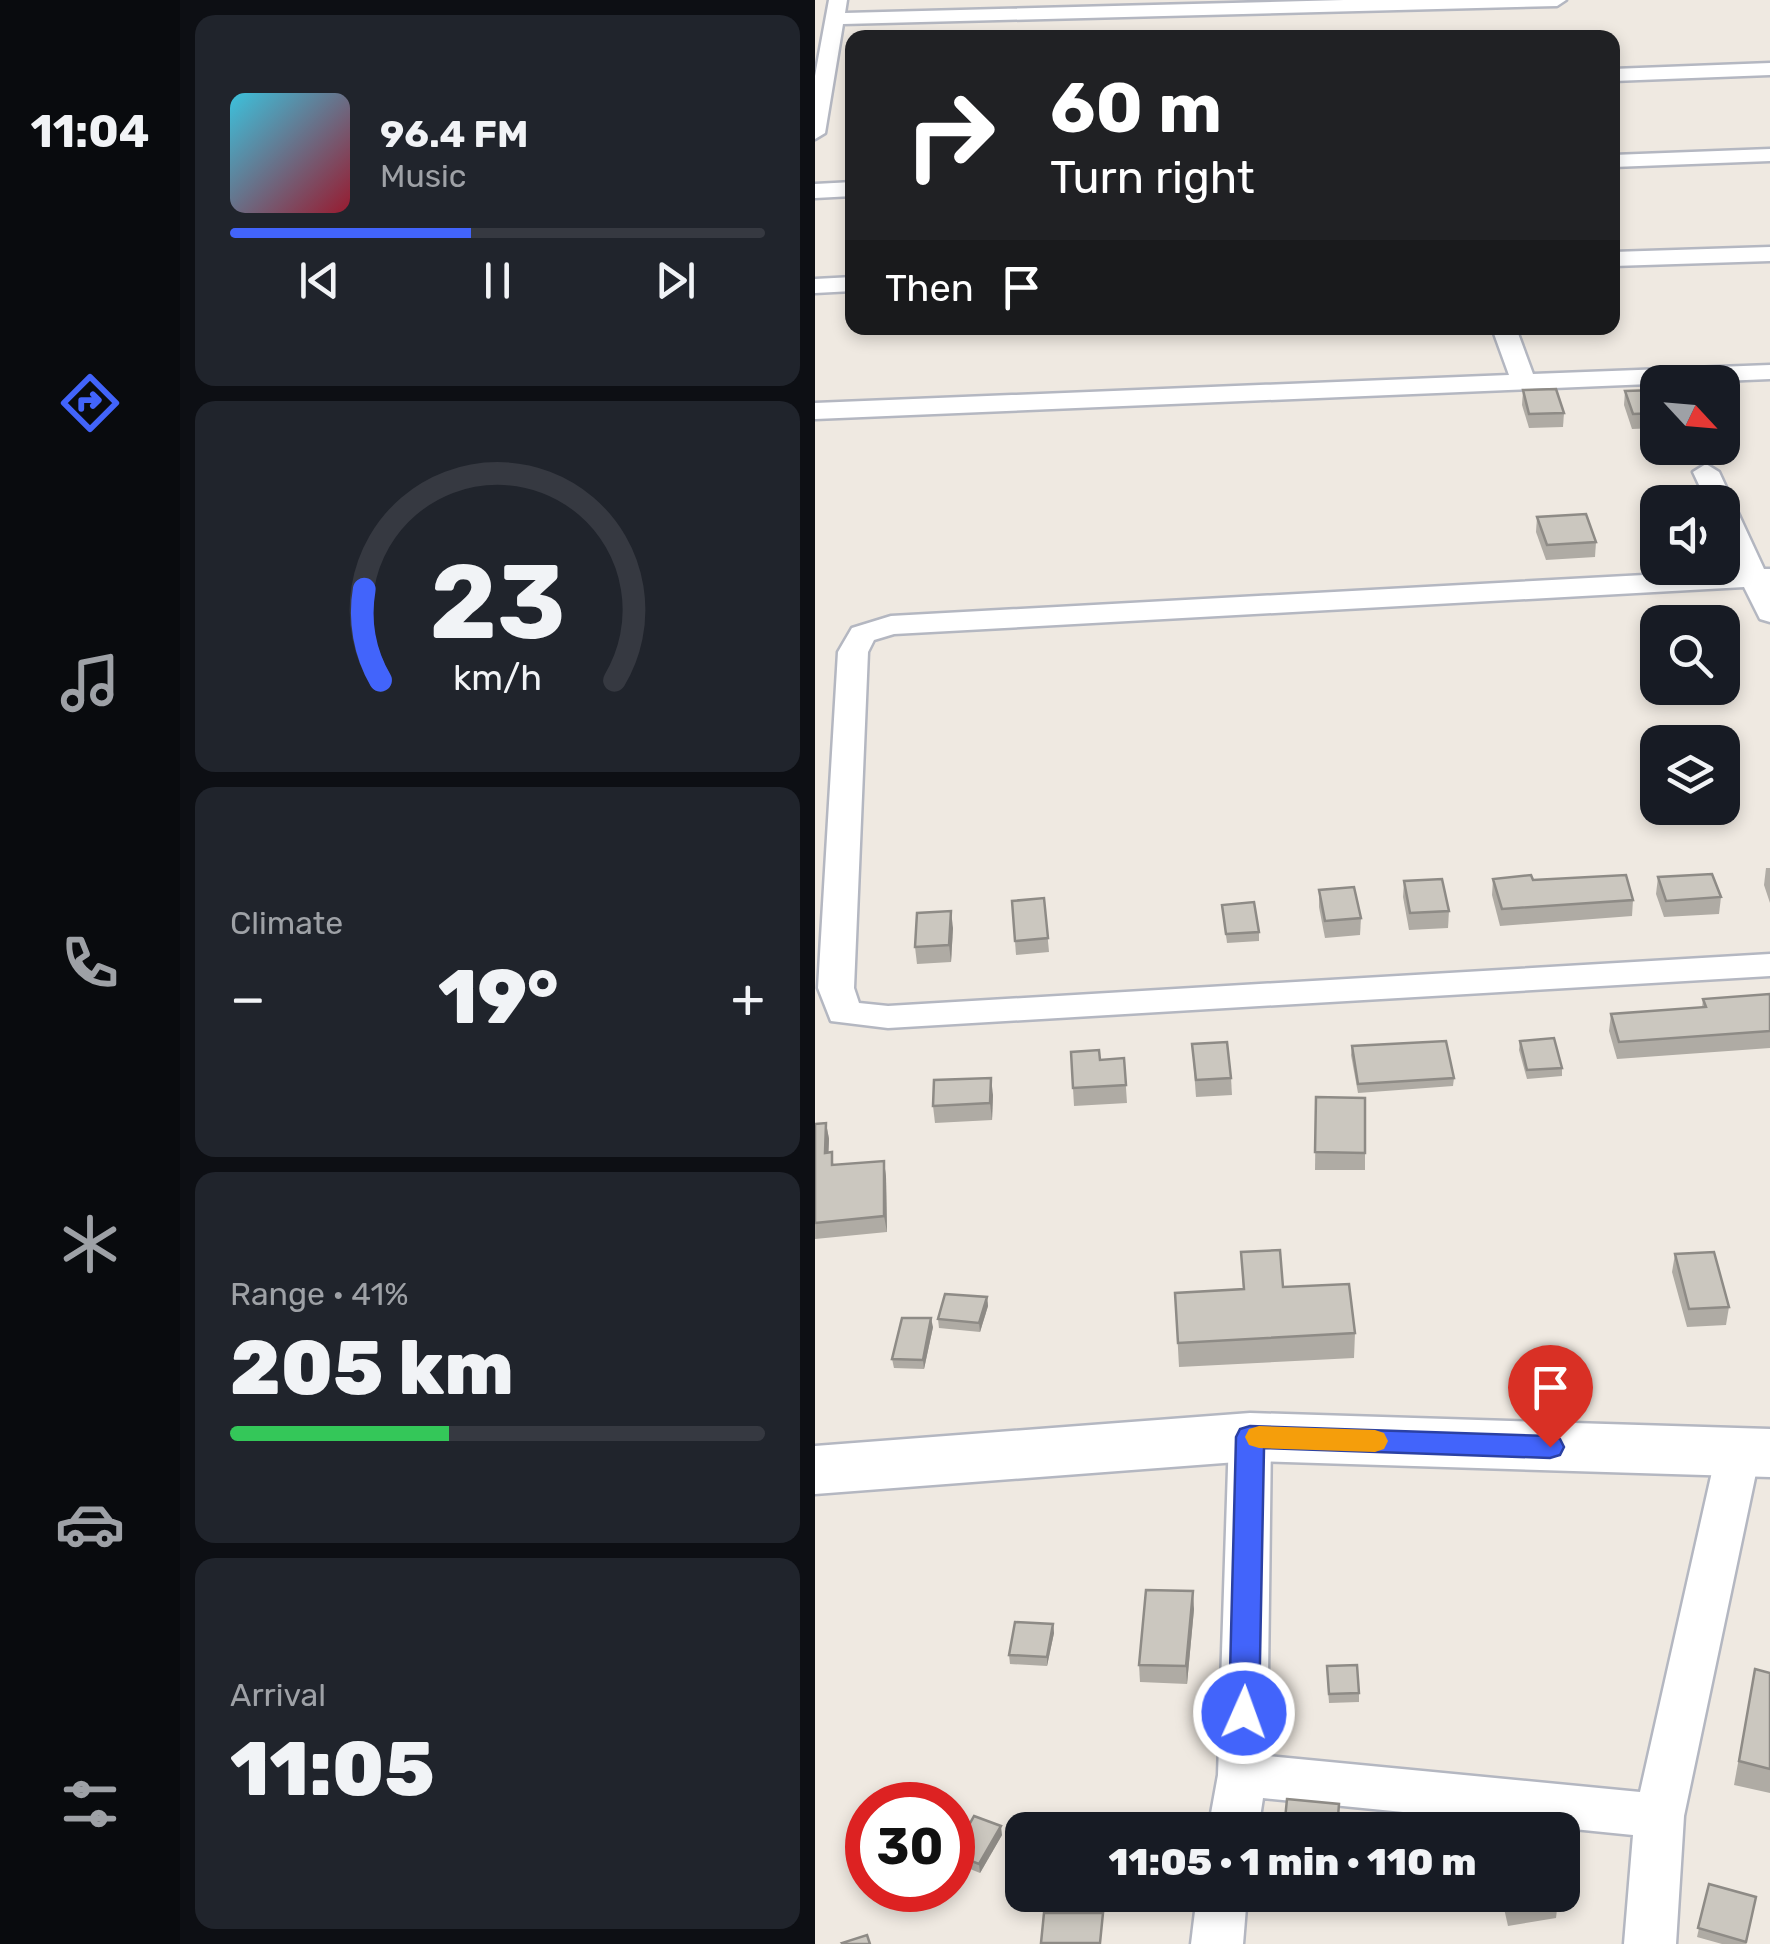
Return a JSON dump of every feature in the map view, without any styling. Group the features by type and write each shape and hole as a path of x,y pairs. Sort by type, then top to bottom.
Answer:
{"street":[{"path":"815,133 827,103 837,10 1386,9 1557,0"},
{"path":"1620,75 1770,69"},
{"path":"1620,160 1770,155"},
{"path":"815,191 845,189"},
{"path":"1620,259 1770,254"},
{"path":"815,286 845,284"},
{"path":"1506,335 1524,382"},
{"path":"815,412 1770,372"},
{"path":"1706,472 1712,485"},
{"path":"1740,538 1762,577 1770,613"},
{"path":"1762,577 891,626 862,634 853,652 836,988 844,1013 888,1017 1770,965"},
{"path":"1236,1812 1242,1776 1250,1437"},
{"path":"815,1470 1250,1437 1754,1453 1659,1816 1650,1944"},
{"path":"1242,1776 1659,1816"}],"building":[{"path":"1556,389 1564,413 1529,414 1523,390"},
{"path":"1625,391 1640,391 1640,414 1633,414"},
{"path":"1586,514 1596,542 1547,545 1537,517"},
{"path":"1712,874 1721,897 1666,901 1658,877"},
{"path":"1531,875 1533,880 1626,875 1633,900 1502,909 1493,879"},
{"path":"1442,879 1449,911 1410,913 1404,881"},
{"path":"1354,887 1361,918 1325,921 1319,890"},
{"path":"1044,898 1048,938 1015,941 1012,901"},
{"path":"1254,902 1259,932 1226,934 1222,905"},
{"path":"951,911 949,945 915,947 917,913"},
{"path":"1770,994 1770,1031 1619,1042 1611,1014 1706,1007 1703,999"},
{"path":"1554,1038 1562,1068 1527,1070 1520,1041"},
{"path":"1446,1041 1454,1078 1358,1084 1352,1046"},
{"path":"1227,1042 1231,1078 1196,1080 1192,1044"},
{"path":"1099,1050 1100,1060 1124,1058 1126,1085 1073,1088 1071,1052"},
{"path":"991,1078 990,1103 933,1106 934,1080"},
{"path":"1316,1097 1365,1098 1365,1153 1315,1152"},
{"path":"826,1123 825,1153 832,1152 832,1165 884,1161 884,1216 815,1223 815,1124"},
{"path":"1280,1250 1283,1287 1349,1284 1355,1333 1178,1343 1175,1293 1244,1289 1241,1252"},
{"path":"1714,1252 1729,1307 1689,1309 1675,1254"},
{"path":"945,1294 987,1297 979,1323 938,1319"},
{"path":"902,1318 931,1318 923,1360 892,1359"},
{"path":"1146,1590 1193,1591 1186,1666 1139,1665"},
{"path":"1015,1622 1053,1624 1047,1657 1009,1655"},
{"path":"1357,1665 1359,1693 1329,1694 1327,1666"},
{"path":"1755,1669 1770,1673 1770,1769 1739,1761"},
{"path":"1287,1799 1339,1804 1338,1812 1286,1812"},
{"path":"975,1816 1001,1826 979,1864 975,1862"},
{"path":"1709,1884 1756,1897 1746,1942 1698,1928"},
{"path":"1044,1913 1103,1913 1100,1943 1041,1943"},
{"path":"867,1935 870,1944 842,1943"}],"slow traffic":[{"path":"1259,1437 1375,1441"}],"route":[{"path":"1244,1713 1250,1437 1550,1447"}]}
